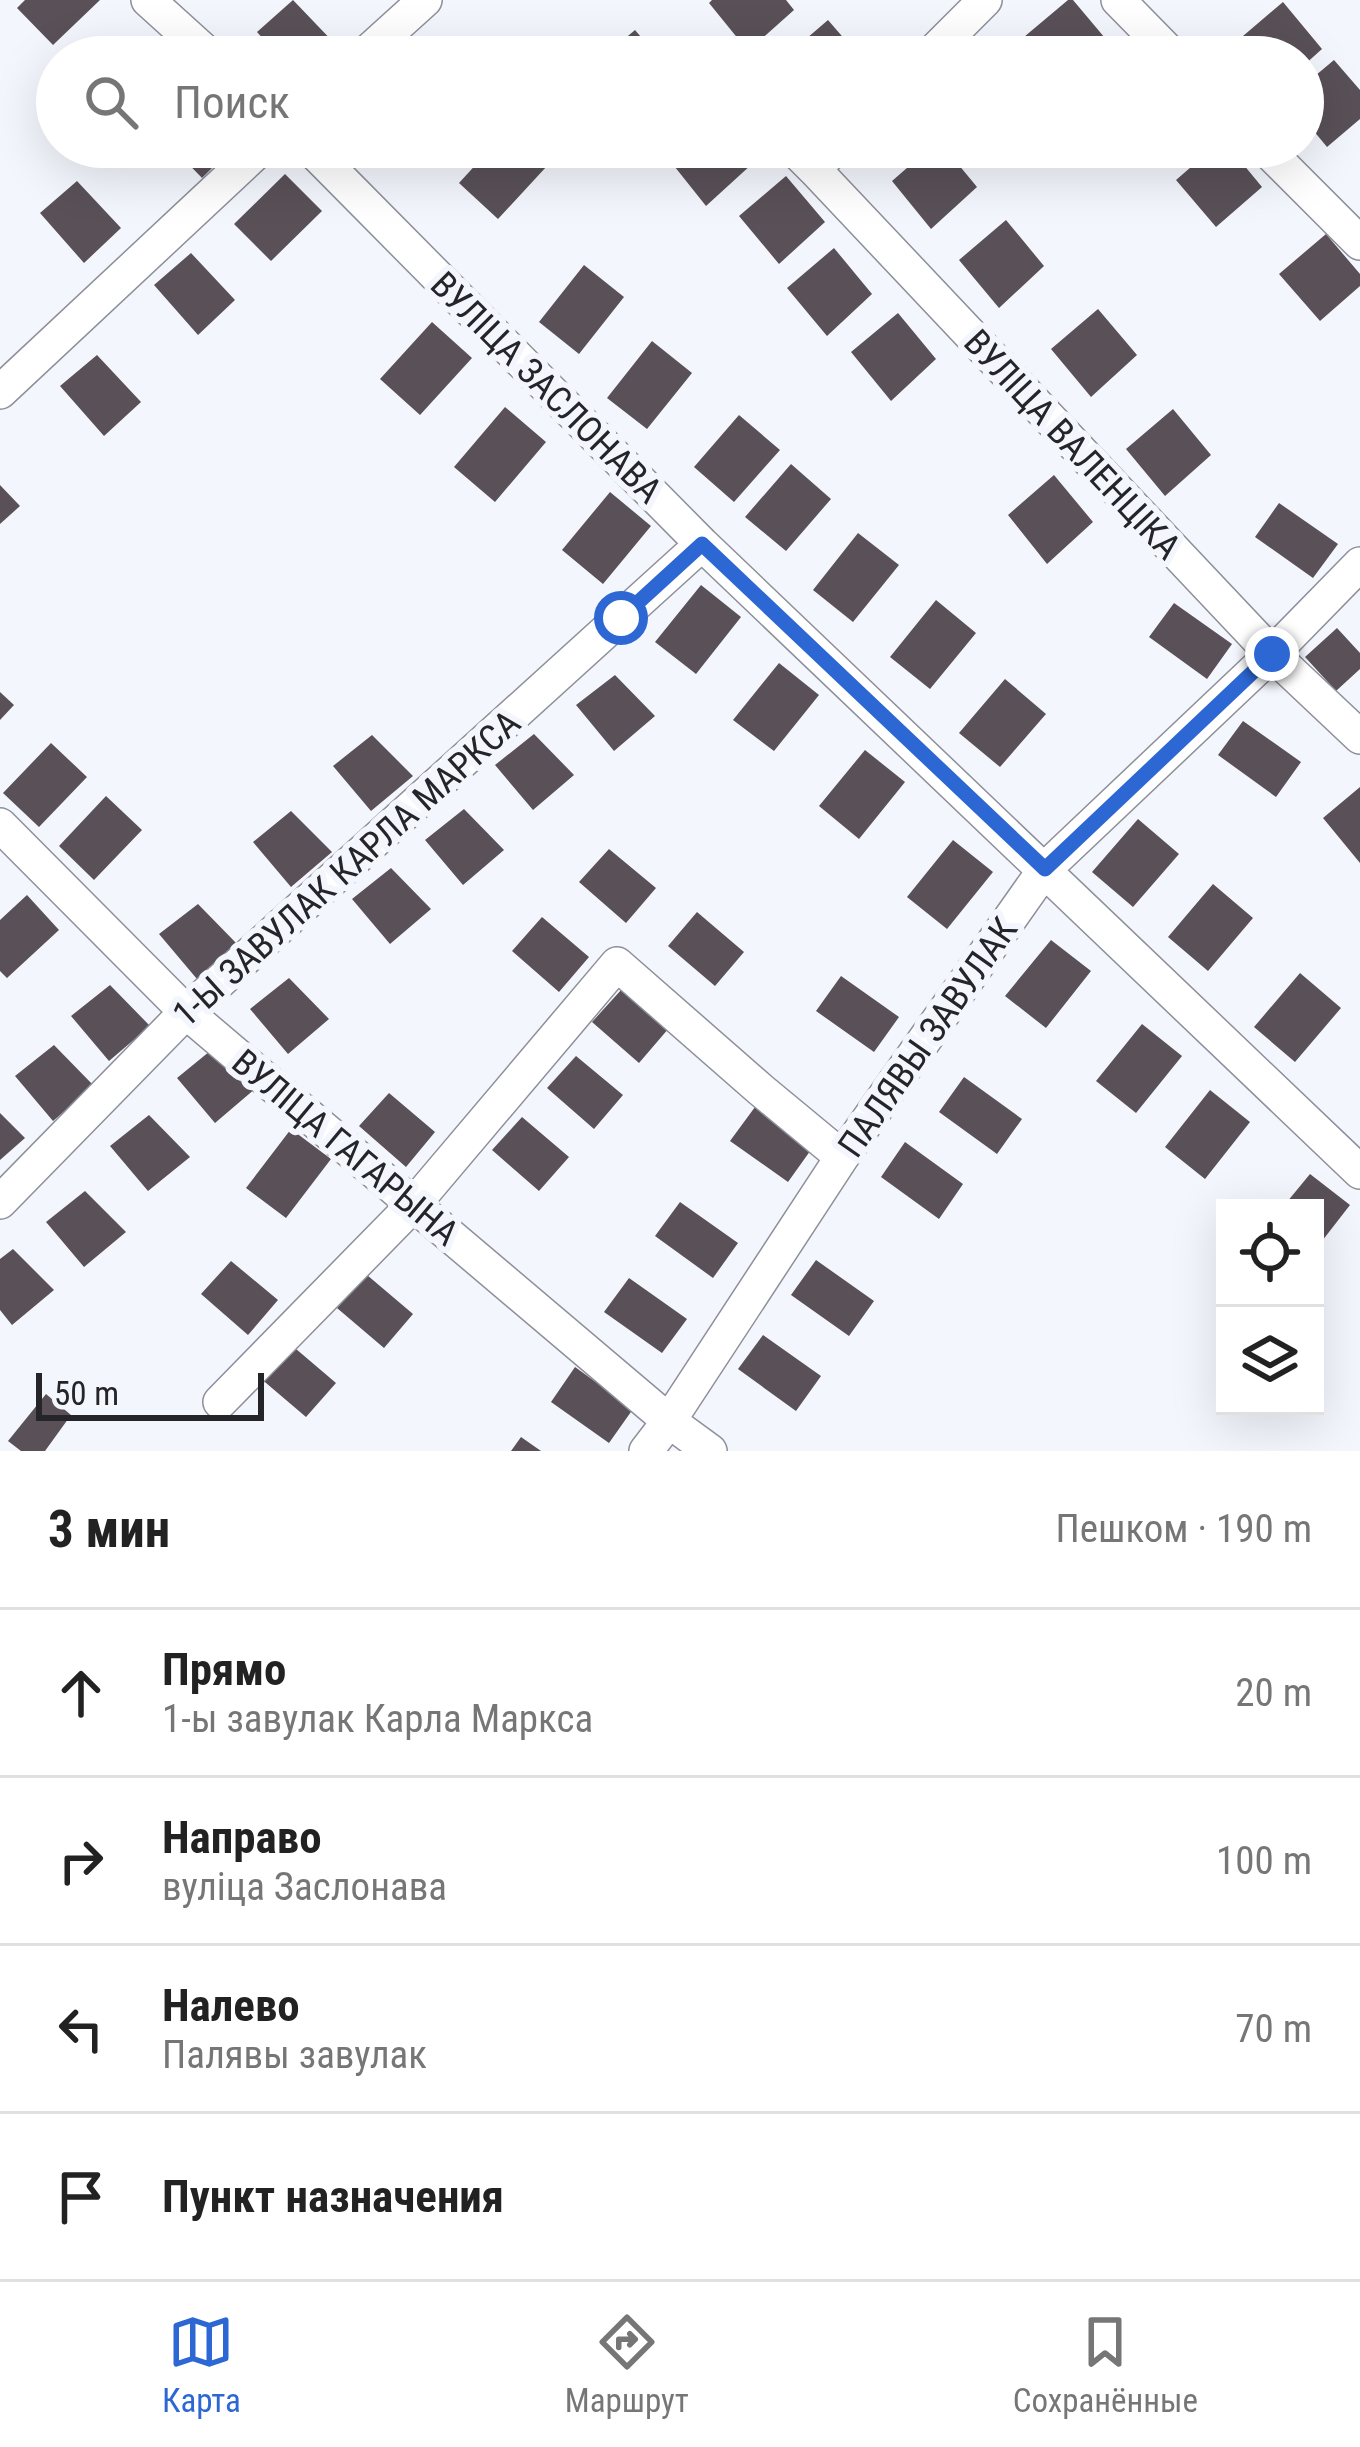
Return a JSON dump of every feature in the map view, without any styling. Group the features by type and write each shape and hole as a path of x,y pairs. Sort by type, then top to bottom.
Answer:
{"street":[{"path":"148,0 188,36"},
{"path":"385,36 425,0"},
{"path":"949,36 986,0"},
{"path":"1118,0 1153,36"},
{"path":"0,392 240,168"},
{"name":"ВУЛІЦА ЗАСЛОНАВА","path":"330,168 702,544 1360,1172"},
{"name":"ВУЛІЦА ВАЛЕНЦІКА","path":"827,168 1272,654 1360,737"},
{"path":"1285,168 1360,243"},
{"name":"1-Ы ЗАВУЛАК КАРЛА МАРКСА","path":"0,1202 186,1012 702,544"},
{"name":"ПАЛЯВЫ ЗАВУЛАК","path":"646,1451 842,1157 1045,869 1360,564"},
{"name":"ВУЛІЦА ГАГАРЫНА","path":"0,825 186,1012 710,1451"},
{"path":"220,1402 414,1204 617,964 842,1157"}],"building":[{"path":"25,0 100,0 62,36 44,36 17,8"},
{"path":"293,0 327,36 261,36 257,32"},
{"path":"786,0 794,10 765,36 736,36 709,3"},
{"path":"1073,0 1103,36 1025,36"},
{"path":"1283,2 1311,36 1243,36"},
{"path":"828,20 842,36 809,36"},
{"path":"1334,60 1360,90 1360,119 1327,147 1324,143 1324,68"},
{"path":"192,168 212,168 202,178"},
{"path":"473,168 545,168 498,219 459,183"},
{"path":"676,168 748,168 706,206"},
{"path":"907,168 961,168 977,187 931,229 892,181"},
{"path":"1190,168 1246,168 1262,187 1216,227 1176,180"},
{"path":"285,174 322,211 271,261 234,224"},
{"path":"786,176 825,222 779,264 739,216"},
{"path":"77,181 121,228 84,263 40,213"},
{"path":"1006,220 1044,266 999,308 959,260"},
{"path":"1326,234 1360,274 1360,286 1320,321 1279,274"},
{"path":"834,248 872,294 827,336 787,288"},
{"path":"191,253 235,300 198,335 154,285"},
{"path":"584,265 624,297 579,354 539,322"},
{"path":"1098,309 1137,355 1091,397 1051,349"},
{"path":"898,313 936,359 891,401 851,352"},
{"path":"432,322 472,358 420,415 380,379"},
{"path":"652,341 692,373 647,429 607,398"},
{"path":"97,355 141,402 104,436 60,386"},
{"path":"505,407 546,442 495,502 454,467"},
{"path":"1173,409 1211,455 1165,496 1126,449"},
{"path":"739,415 780,450 734,502 694,467"},
{"path":"791,464 831,499 786,551 745,517"},
{"path":"1054,475 1093,522 1047,564 1008,515"},
{"path":"0,485 20,506 0,524"},
{"path":"610,492 651,526 603,584 562,550"},
{"path":"1279,503 1338,544 1313,578 1255,537"},
{"path":"858,533 899,565 853,622 813,590"},
{"path":"701,585 741,617 696,674 655,642"},
{"path":"936,600 976,633 930,689 890,657"},
{"path":"1174,603 1232,644 1207,679 1149,637"},
{"path":"1337,628 1360,653 1360,669 1336,691 1305,657"},
{"path":"779,663 819,695 774,751 733,720"},
{"path":"615,675 655,716 614,751 576,705"},
{"path":"1005,679 1046,714 1000,767 959,733"},
{"path":"0,692 14,705 0,720"},
{"path":"1243,721 1301,762 1276,797 1218,755"},
{"path":"534,734 574,775 533,810 495,765"},
{"path":"372,735 413,776 371,811 333,766"},
{"path":"51,743 87,777 39,827 3,793"},
{"path":"865,750 905,782 859,839 819,806"},
{"path":"1360,787 1360,863 1323,818"},
{"path":"106,796 142,830 94,880 59,846"},
{"path":"464,809 504,850 463,885 425,840"},
{"path":"291,811 332,852 291,887 253,842"},
{"path":"1138,819 1179,854 1133,907 1092,872"},
{"path":"953,840 993,872 947,929 907,897"},
{"path":"609,849 656,888 626,923 579,882"},
{"path":"391,868 431,909 390,944 352,899"},
{"path":"1213,884 1253,918 1208,971 1168,937"},
{"path":"27,895 59,930 7,978 0,971 0,920"},
{"path":"198,904 238,945 197,979 159,934"},
{"path":"697,912 744,952 715,986 668,946"},
{"path":"542,917 589,957 559,992 512,951"},
{"path":"1051,940 1091,971 1046,1028 1005,996"},
{"path":"1300,973 1341,1008 1295,1062 1254,1027"},
{"path":"841,976 899,1017 874,1052 816,1011"},
{"path":"289,978 329,1019 288,1054 250,1009"},
{"path":"110,985 150,1026 109,1061 71,1016"},
{"path":"622,989 669,1028 639,1063 592,1022"},
{"path":"1142,1024 1182,1056 1136,1113 1096,1081"},
{"path":"54,1045 94,1086 53,1121 15,1076"},
{"path":"215,1047 256,1088 215,1123 177,1078"},
{"path":"576,1056 623,1095 594,1129 547,1088"},
{"path":"964,1077 1022,1119 997,1154 939,1112"},
{"path":"1210,1090 1250,1122 1205,1179 1165,1147"},
{"path":"389,1093 435,1132 406,1167 359,1126"},
{"path":"755,1107 813,1147 788,1182 730,1141"},
{"path":"0,1113 25,1138 0,1160"},
{"path":"149,1115 190,1157 148,1191 110,1146"},
{"path":"522,1117 569,1157 539,1191 492,1150"},
{"path":"291,1129 331,1159 286,1218 246,1188"},
{"path":"905,1142 963,1184 939,1219 881,1177"},
{"path":"1310,1174 1350,1205 1324,1238 1324,1199 1289,1199"},
{"path":"85,1191 126,1232 84,1267 46,1222"},
{"path":"680,1202 738,1243 713,1278 655,1236"},
{"path":"13,1249 54,1290 12,1325 0,1310 0,1259"},
{"path":"816,1260 874,1301 849,1336 791,1295"},
{"path":"231,1261 278,1300 248,1335 201,1294"},
{"path":"367,1275 413,1314 384,1348 337,1308"},
{"path":"629,1278 687,1319 662,1353 604,1312"},
{"path":"763,1335 821,1376 796,1411 738,1369"},
{"path":"289,1343 336,1383 306,1417 259,1377"},
{"path":"575,1367 633,1409 609,1443 551,1402"},
{"path":"46,1394 71,1415 45,1451 21,1451 8,1441"},
{"path":"521,1437 541,1451 511,1451"}],"route":[{"path":"621,618 702,544 1045,869 1272,654"}]}
